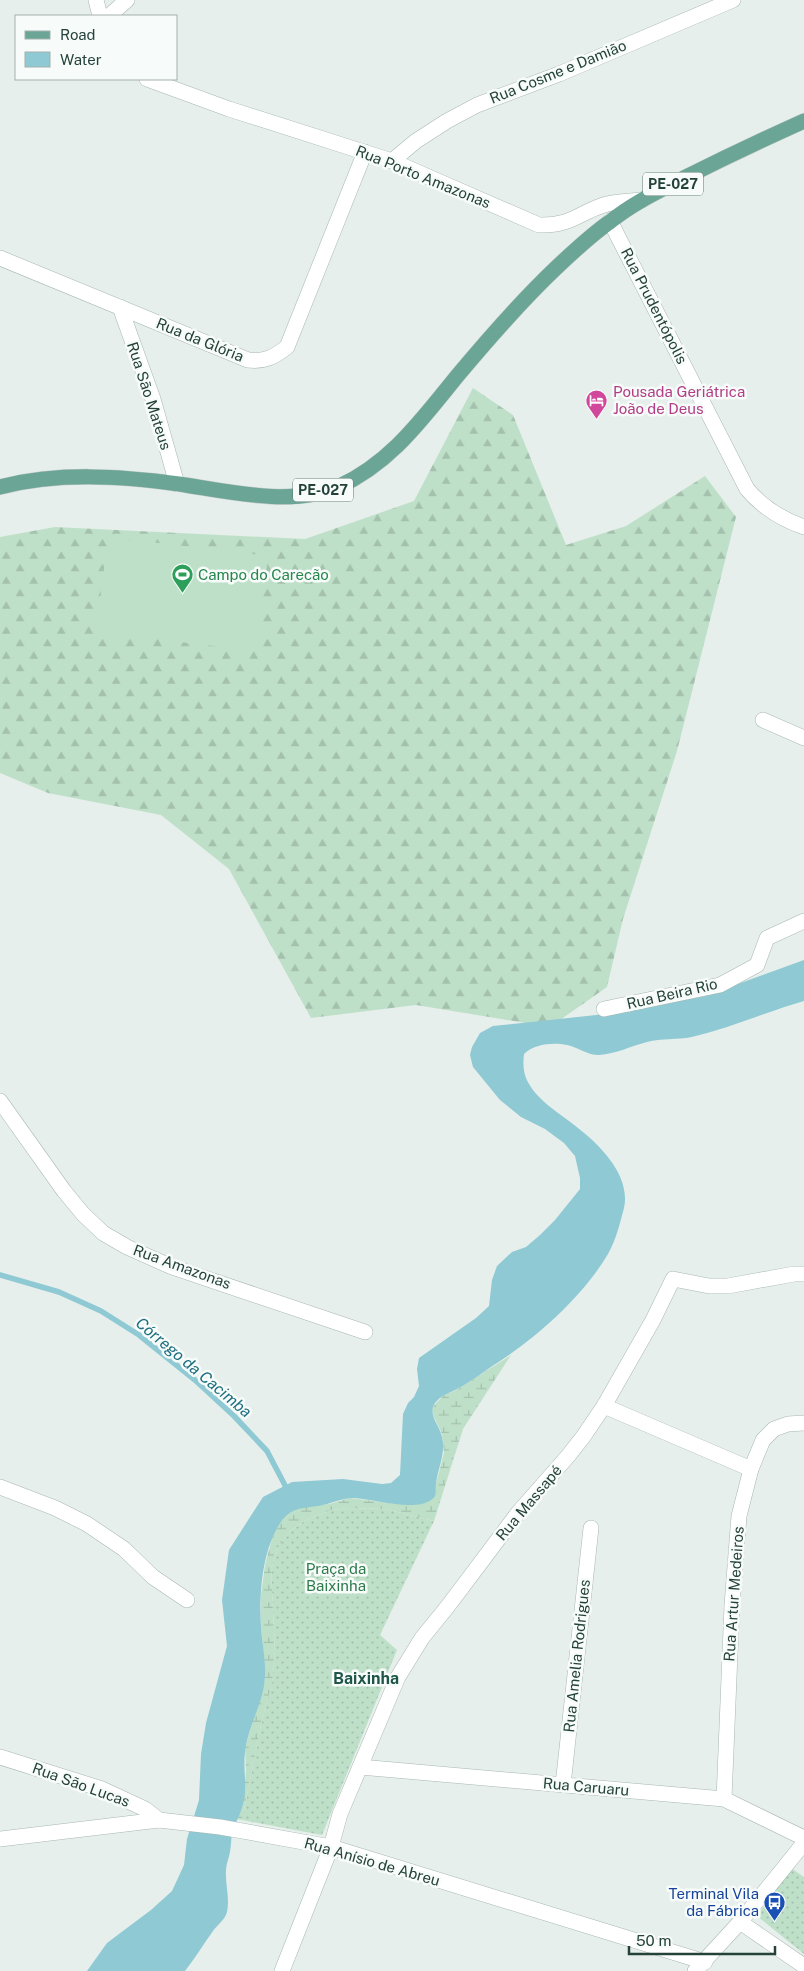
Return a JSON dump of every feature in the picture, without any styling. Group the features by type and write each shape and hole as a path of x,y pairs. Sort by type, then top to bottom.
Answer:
{"main road":[{"name":"PE-027","path":"0,487 22,482 74,477 113,477 177,484 250,496 298,496 335,488 366,473 394,450 502,323 556,268 610,221 642,200 729,155 804,121"}],"street":[{"path":"96,0 100,15"},
{"path":"110,15 127,0"},
{"name":"Rua Cosme e Damião","path":"392,161 416,141 477,105 559,74 733,0"},
{"name":"Rua Porto Amazonas","path":"149,80 229,109 392,161 539,225 565,223 593,209 609,204 642,200"},
{"name":"Rua da Glória","path":"0,258 248,360 261,361 274,357 287,348 365,152"},
{"name":"Rua Prudentópolis","path":"610,221 747,489 768,510 787,521 804,527"},
{"name":"Rua São Mateus","path":"120,307 153,399 177,484"},
{"path":"764,720 804,738"},
{"name":"Rua Beira Rio","path":"604,1009 720,985 757,965 767,938 804,921"},
{"name":"Rua Amazonas","path":"0,1101 64,1191 83,1214 103,1233 127,1247 172,1266 365,1332"},
{"name":"Rua Massapé","path":"331,1847 340,1814 398,1677 422,1638 518,1512 568,1456 604,1406 653,1320 673,1278 709,1286 728,1286 794,1274 804,1274"},
{"path":"604,1406 751,1469"},
{"name":"Rua Artur Medeiros","path":"724,1799 739,1516 751,1469 763,1440 774,1429 788,1424 804,1423"},
{"path":"0,1487 54,1508 87,1524 124,1549 153,1576 187,1600"},
{"name":"Rua Amelia Rodrigues","path":"564,1785 591,1528"},
{"name":"Rua São Lucas","path":"0,1757 102,1789 145,1809 159,1820"},
{"name":"Rua Caruaru","path":"360,1767 724,1799 803,1846"},
{"name":"Rua Anísio de Abreu","path":"0,1839 159,1820 175,1820 266,1835 331,1847 700,1966"},
{"path":"700,1966 740,1922 803,1846"},
{"path":"282,1971 331,1847"},
{"path":"740,1922 804,1966"}],"green space":[{"path":"473,388 513,415 566,545 626,526 705,476 736,517 677,751 623,919 607,987 550,1027 416,1005 311,1018 229,869 161,815 48,793 0,773 0,537 55,527 305,539 414,501"},
{"name":"Campo do Carecão","path":"108,537 268,556 257,651 96,632"},
{"path":"511,1355 463,1429 434,1521 385,1509 351,1508 331,1510 304,1521 290,1531 279,1546 271,1568 275,1652 272,1685 263,1715 242,1820 237,1819 243,1805 246,1771 245,1748 265,1680 261,1628 261,1595 265,1565 273,1535 284,1517 292,1510 303,1507 329,1504 350,1498 397,1504 436,1494 436,1484 444,1453 442,1434 432,1410 434,1405 443,1396 458,1389"},
{"name":"Praça da Baixinha","path":"351,1508 385,1509 434,1521 380,1635 397,1650 322,1835 242,1820 263,1715 272,1684 275,1652 271,1568 279,1546 290,1531 304,1521 331,1510"},
{"path":"791,1868 804,1877 804,1954 757,1916"}],"water":[{"path":"804,960 804,1001 734,1025 692,1037 652,1041 617,1052 599,1055 562,1044 538,1046 524,1054 525,1075 535,1093 596,1144 619,1173 625,1196 624,1208 611,1249 585,1286 540,1331 465,1385 437,1400 432,1411 441,1433 443,1449 433,1498 424,1503 404,1505 349,1498 293,1511 281,1522 270,1545 261,1586 265,1664 264,1686 245,1752 244,1800 232,1834 226,1868 228,1902 226,1915 185,1971 87,1971 107,1943 151,1910 172,1891 184,1865 187,1839 199,1800 201,1754 206,1723 227,1646 222,1600 229,1550 263,1497 292,1482 343,1479 382,1484 391,1483 400,1475 403,1414 419,1386 417,1369 419,1358 476,1318 489,1306 492,1280 497,1266 512,1252 526,1247 540,1235 580,1189 580,1178 575,1156 564,1143 545,1129 521,1117 500,1100 473,1067 470,1055 480,1033 493,1026 615,1013 705,996"}],"waterway":[{"name":"Córrego da Cacimba","path":"0,1275 59,1292 101,1311 139,1335 195,1380 234,1416 267,1451 288,1491"}],"place":[{"name":"Pousada Geriátrica João de Deus","path":"597,420"},
{"name":"Campo do Carecão","path":"182,594"},
{"name":"Terminal Vila da Fábrica","path":"775,1922"}],"district":[{"name":"Baixinha","path":"366,1678"}]}
